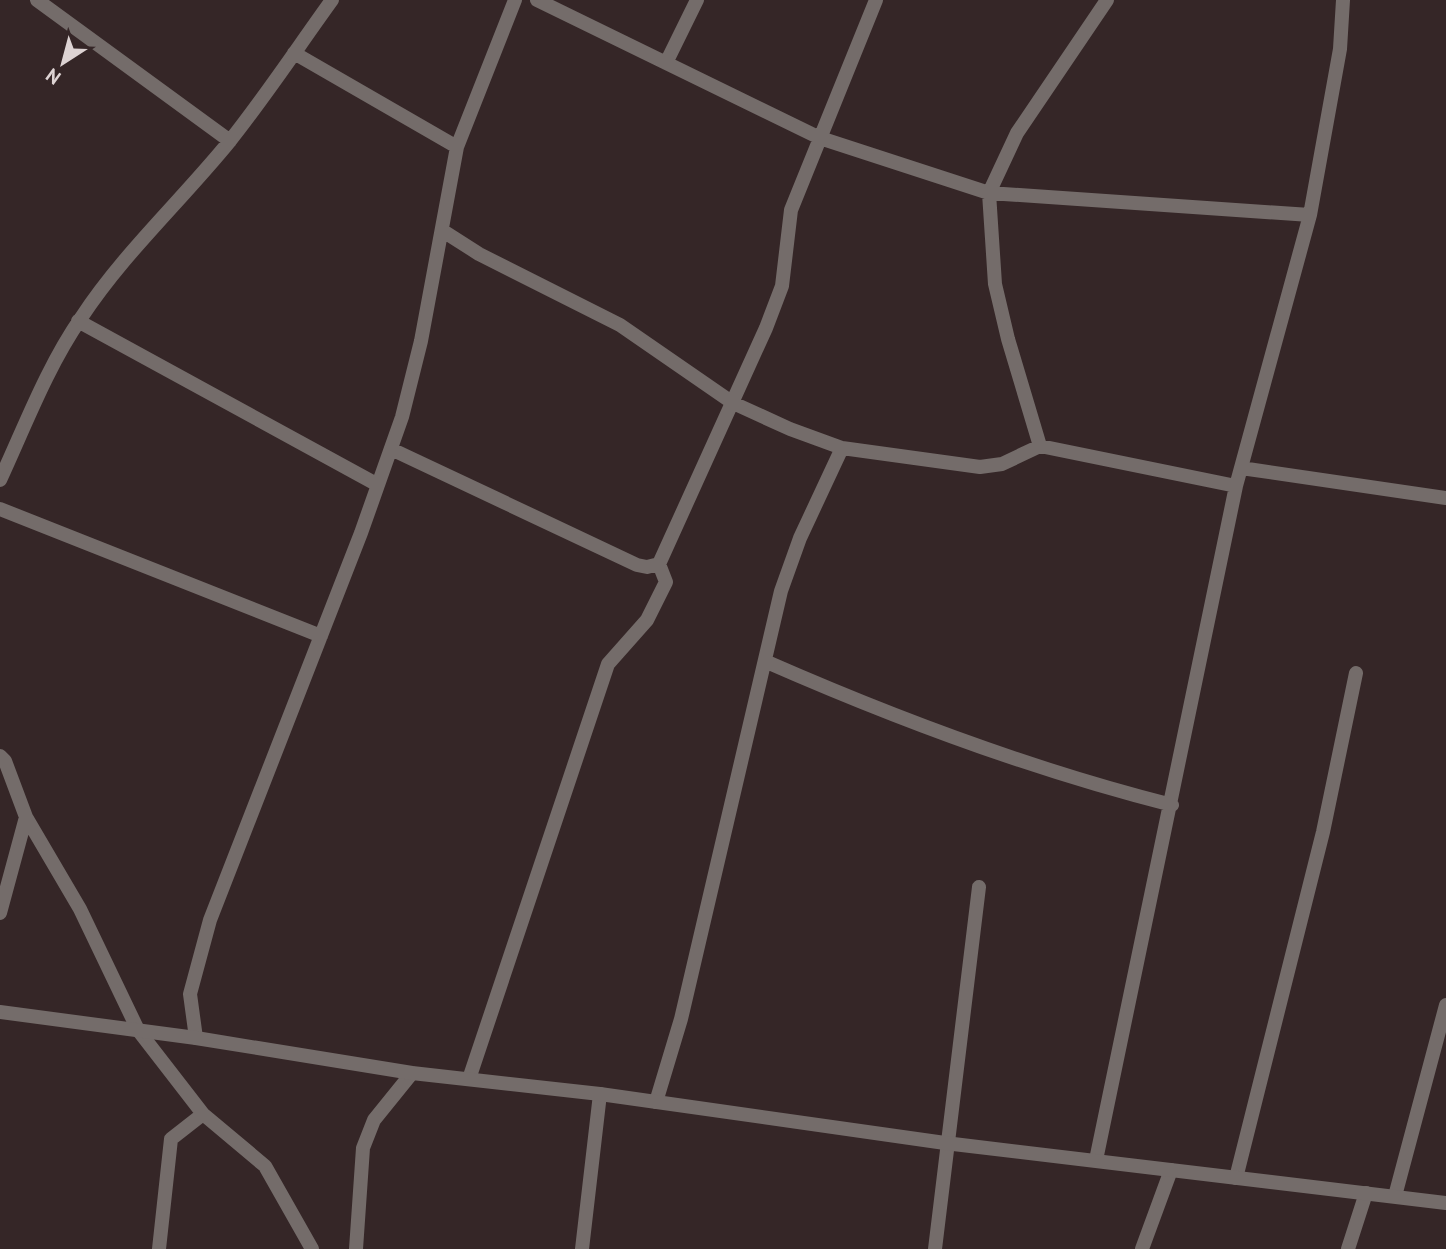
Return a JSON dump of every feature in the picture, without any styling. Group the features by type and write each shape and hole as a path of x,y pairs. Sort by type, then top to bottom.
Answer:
{"street":[{"path":"37,0 230,141"},
{"path":"0,480 78,321 106,280 166,217 230,141 332,0"},
{"path":"196,1038 190,994 210,920 391,449 421,341 457,147 515,0"},
{"path":"537,0 820,138 989,193 1310,215"},
{"path":"666,63 697,0"},
{"path":"468,1079 608,664 647,620 666,582 659,564 733,403 782,286 791,210 876,0"},
{"path":"1040,446 1008,340 995,284 989,193 1017,133 1107,0"},
{"path":"1096,1160 1236,486 1310,215 1340,49 1343,0"},
{"path":"294,53 457,147"},
{"path":"443,231 479,254 620,326 733,403 842,448 980,467 1002,464 1040,446 1236,486"},
{"path":"78,321 378,485"},
{"path":"656,1102 681,1019 767,662 781,591 800,538 842,448"},
{"path":"391,449 637,565 647,567 659,564"},
{"path":"1241,468 1446,498"},
{"path":"0,509 321,636"},
{"path":"767,662 838,693 1089,784 1171,804"},
{"path":"1236,1178 1323,832 1356,673"},
{"path":"0,756 5,761 26,817 80,909 138,1030 203,1114 265,1166 312,1249"},
{"path":"0,913 26,817"},
{"path":"935,1249 945,1143 979,887"},
{"path":"1395,1196 1446,1005"},
{"path":"0,1012 196,1038 412,1073 600,1094 945,1143 1446,1203"},
{"path":"356,1249 363,1148 374,1120 412,1073"},
{"path":"582,1249 600,1094"},
{"path":"159,1249 171,1139 203,1114"},
{"path":"1142,1249 1171,1170"},
{"path":"1348,1249 1366,1193"}]}
